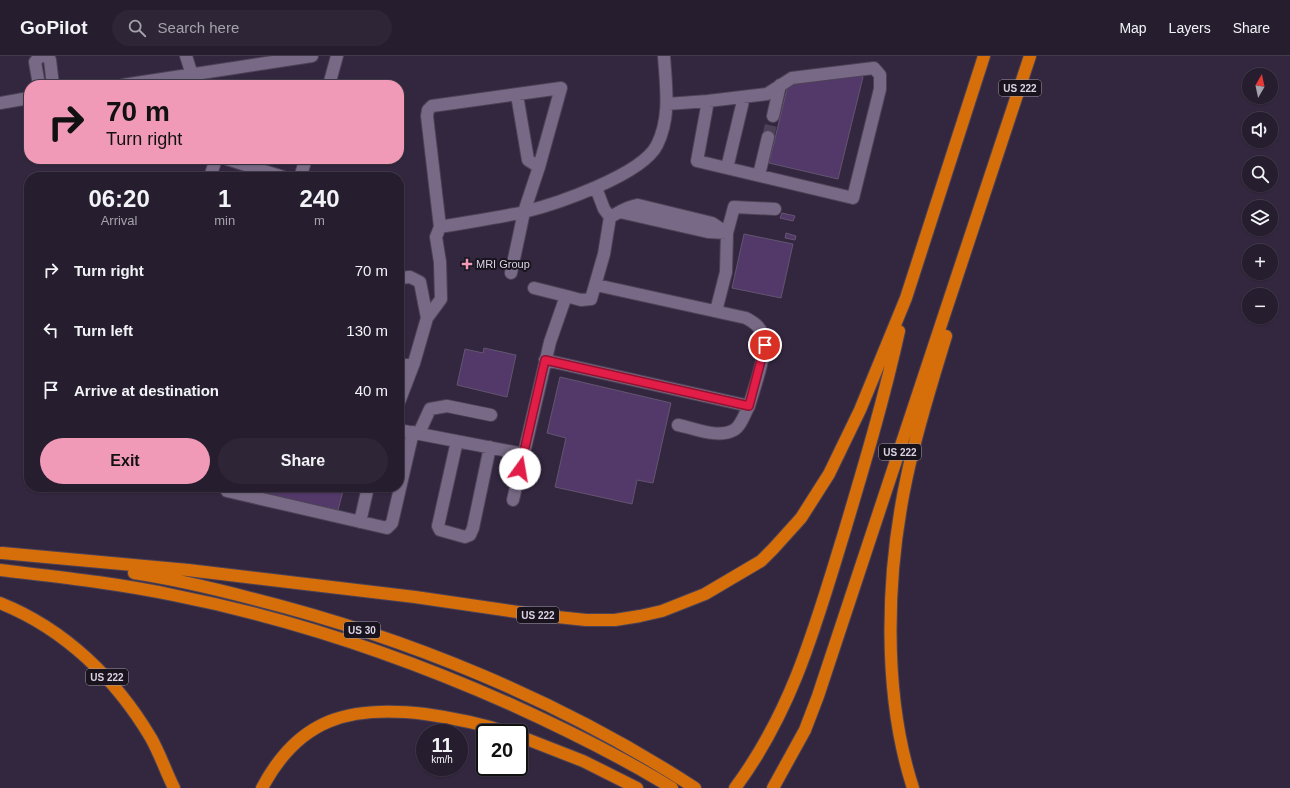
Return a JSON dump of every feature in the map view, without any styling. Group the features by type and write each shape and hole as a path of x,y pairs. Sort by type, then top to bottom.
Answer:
{"highway":[{"name":"US 222","path":"1,553 196,571 407,596 538,615 586,620 615,620 662,611 705,594 761,561 801,518 840,454 906,298 984,56"},
{"name":"US 222","path":"775,783 805,730 818,696 1030,56"},
{"path":"914,788 906,764 901,737 891,658 891,596 898,526 907,476 921,421 999,161 1010,119"},
{"path":"735,788 754,762 771,734 797,677 830,578 895,349 906,298"},
{"name":"US 30","path":"1,553 147,575 212,588 273,604 364,631 461,667 509,688 624,746 695,788"},
{"name":"US 30","path":"0,570 124,586 174,595 270,618 339,638 420,667 528,713 609,753 672,788"},
{"name":"US 222","path":"0,603 36,620 77,648 95,664 109,680 151,739 174,788"},
{"path":"262,788 274,768 298,741 315,728 350,714 393,710 468,721 478,724"},
{"path":"528,740 583,761 637,788"}],"street":[{"path":"38,80 35,62 40,56"},
{"path":"46,56 50,60 52,80"},
{"path":"186,56 192,75"},
{"path":"158,80 312,56"},
{"path":"330,80 337,56"},
{"path":"440,227 524,212 596,188 643,161 656,147 665,124 667,104 664,56"},
{"path":"667,104 767,94 792,78 874,68 880,75 880,89 853,198 697,160 708,101"},
{"path":"773,116 780,85"},
{"path":"404,389 428,318 441,299 440,262 436,237 440,227 427,116 428,110 432,106 561,88 540,167 524,212 511,272"},
{"path":"517,95 528,160 540,167"},
{"path":"727,168 744,97"},
{"path":"0,103 24,99"},
{"path":"759,176 768,137"},
{"path":"243,164 267,172"},
{"path":"596,188 604,209 615,215"},
{"path":"534,288 581,300 591,299 596,286 615,215 626,207 638,205 649,206 712,223 726,233"},
{"path":"716,311 726,272 726,233 735,206 775,209"},
{"path":"404,278 410,277 420,282 428,318"},
{"path":"421,286 440,283"},
{"path":"596,286 746,318 757,324 763,334 765,345 749,406 735,429 725,433 712,433 678,424"},
{"path":"513,500 545,360 566,296"},
{"path":"545,360 749,406"},
{"path":"404,365 414,362"},
{"path":"404,463 416,433 430,409 447,406 491,415"},
{"path":"404,431 524,454"},
{"path":"457,441 438,526 440,530 465,537 470,535 473,528 490,448"},
{"path":"232,492 387,528 392,523 398,492"},
{"path":"360,522 367,492"}],"building":[{"path":"853,74 863,77 838,179 769,163 788,85"},
{"path":"782,213 795,216 793,221 780,218"},
{"path":"786,233 796,236 795,240 785,238"},
{"path":"744,234 793,244 781,298 732,288"},
{"path":"484,348 516,355 507,397 457,385 465,349 483,353"},
{"path":"560,377 671,403 653,483 637,480 632,504 555,487 566,438 547,433"},
{"path":"257,492 343,492 338,510"}],"tunnel":[{"path":"768,137 773,116"}],"place":[{"name":"MRI Group","path":"467,264"}],"route":[{"path":"520,469 545,360 749,406 765,345"}]}
